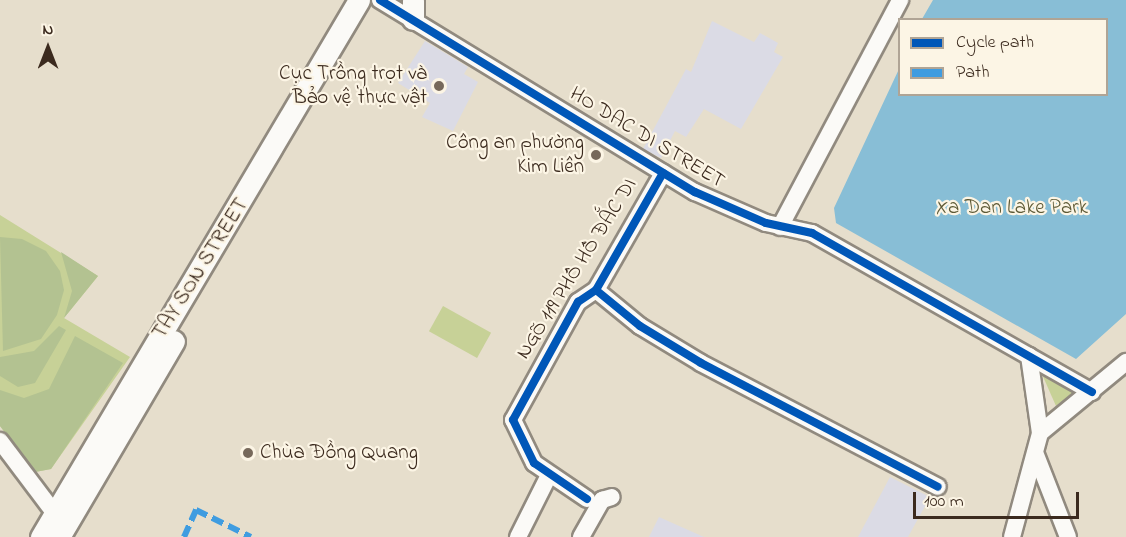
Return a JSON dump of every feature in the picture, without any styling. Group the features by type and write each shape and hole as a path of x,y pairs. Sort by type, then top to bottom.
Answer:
{"main road":[{"name":"TAY SON STREET","path":"59,537 126,402 359,0"},
{"name":"TAY SON STREET","path":"41,537 53,511 233,246 373,0"}],"street":[{"name":"HO DAC DI STREET","path":"380,0 413,10 663,173 780,227 801,229 1092,392"},
{"path":"780,227 900,0"},
{"name":"NGÕ 119 PHỐ HỒ ĐẮC DI","path":"549,475 534,463 513,420 578,302 596,290 663,173"},
{"path":"790,207 801,229"},
{"path":"596,290 640,326 701,363 938,487"},
{"path":"1012,537 1041,433 1029,356"},
{"path":"1041,433 1126,362"},
{"path":"0,441 53,511"},
{"path":"1036,455 1068,537"},
{"path":"518,537 549,475 594,512"},
{"path":"1024,496 1049,493"},
{"path":"581,537 602,500 612,497"}],"shaded area":[{"path":"712,21 754,42 760,33 778,43 774,52 783,57 741,129 704,109 686,137 675,131 661,158 643,149 686,69 691,72"},
{"name":"Cục Trồng trọt và Bảo vệ thực vật","path":"425,41 468,67 464,74 478,82 453,131 422,117 430,103 398,83"},
{"path":"890,477 930,497 908,537 858,537"},
{"path":"659,517 704,537 649,537"}],"green space":[{"path":"0,215 98,276 64,318 130,357 51,469 35,472 0,426"},
{"path":"0,237 22,239 46,251 60,271 64,290 57,315 41,339 3,351"},
{"path":"61,252 98,276 64,318 72,291"},
{"path":"443,306 491,333 477,358 429,331"},
{"path":"59,326 66,330 35,383 18,387 0,376 0,357 34,351"},
{"path":"75,336 123,363 51,469 35,472 0,426 0,390 24,398 49,389"},
{"path":"1041,372 1075,390 1074,392 1056,406"}],"water":[{"name":"Xa Dan Lake Park","path":"933,0 1126,0 1126,314 1076,359 836,223 834,208 898,71 898,96 1108,96 1108,18 923,18"}],"marked path":[{"path":"184,537 196,510 251,537"}],"cycle path":[{"path":"380,0 695,192 766,223 812,233 1092,392"},
{"path":"587,499 534,463 513,420 578,302 596,290 663,173"},
{"path":"596,290 640,326 701,363 938,487"}],"place":[{"name":"Cục Trồng trọt và Bảo vệ thực vật","path":"439,86"},
{"name":"Công an phường Kim Liên","path":"596,155"},
{"name":"Chùa Đồng Quang","path":"248,453"}]}
